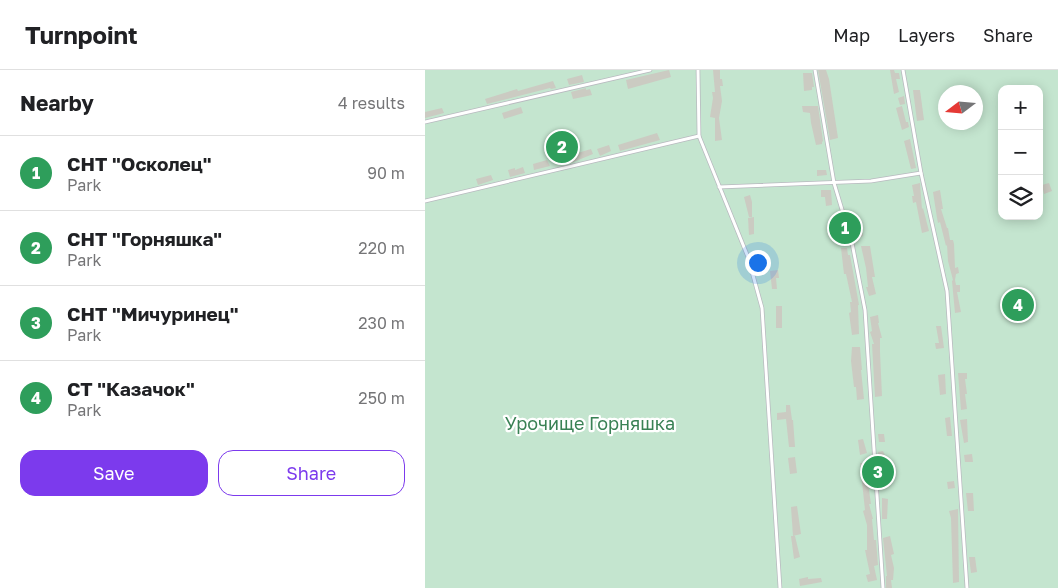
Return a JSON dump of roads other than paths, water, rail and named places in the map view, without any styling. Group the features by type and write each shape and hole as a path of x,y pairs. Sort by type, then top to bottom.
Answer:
{"lane":[{"path":"425,122 650,70"},
{"path":"698,70 699,136 748,257 762,308 780,588"},
{"path":"815,70 834,183 852,243 865,310 883,588"},
{"path":"903,70 921,174 947,291 967,588"},
{"path":"425,201 699,136"},
{"path":"719,187 871,181 921,174"}],"place":[{"name":"СНТ \"Горняшка\"","path":"562,147"},
{"name":"СНТ \"Осколец\"","path":"845,228"},
{"name":"СТ \"Казачок\"","path":"1018,305"},
{"name":"СНТ \"Мичуринец\"","path":"878,472"}],"park label":[{"name":"Урочище Горняшка","path":"590,423"}]}
